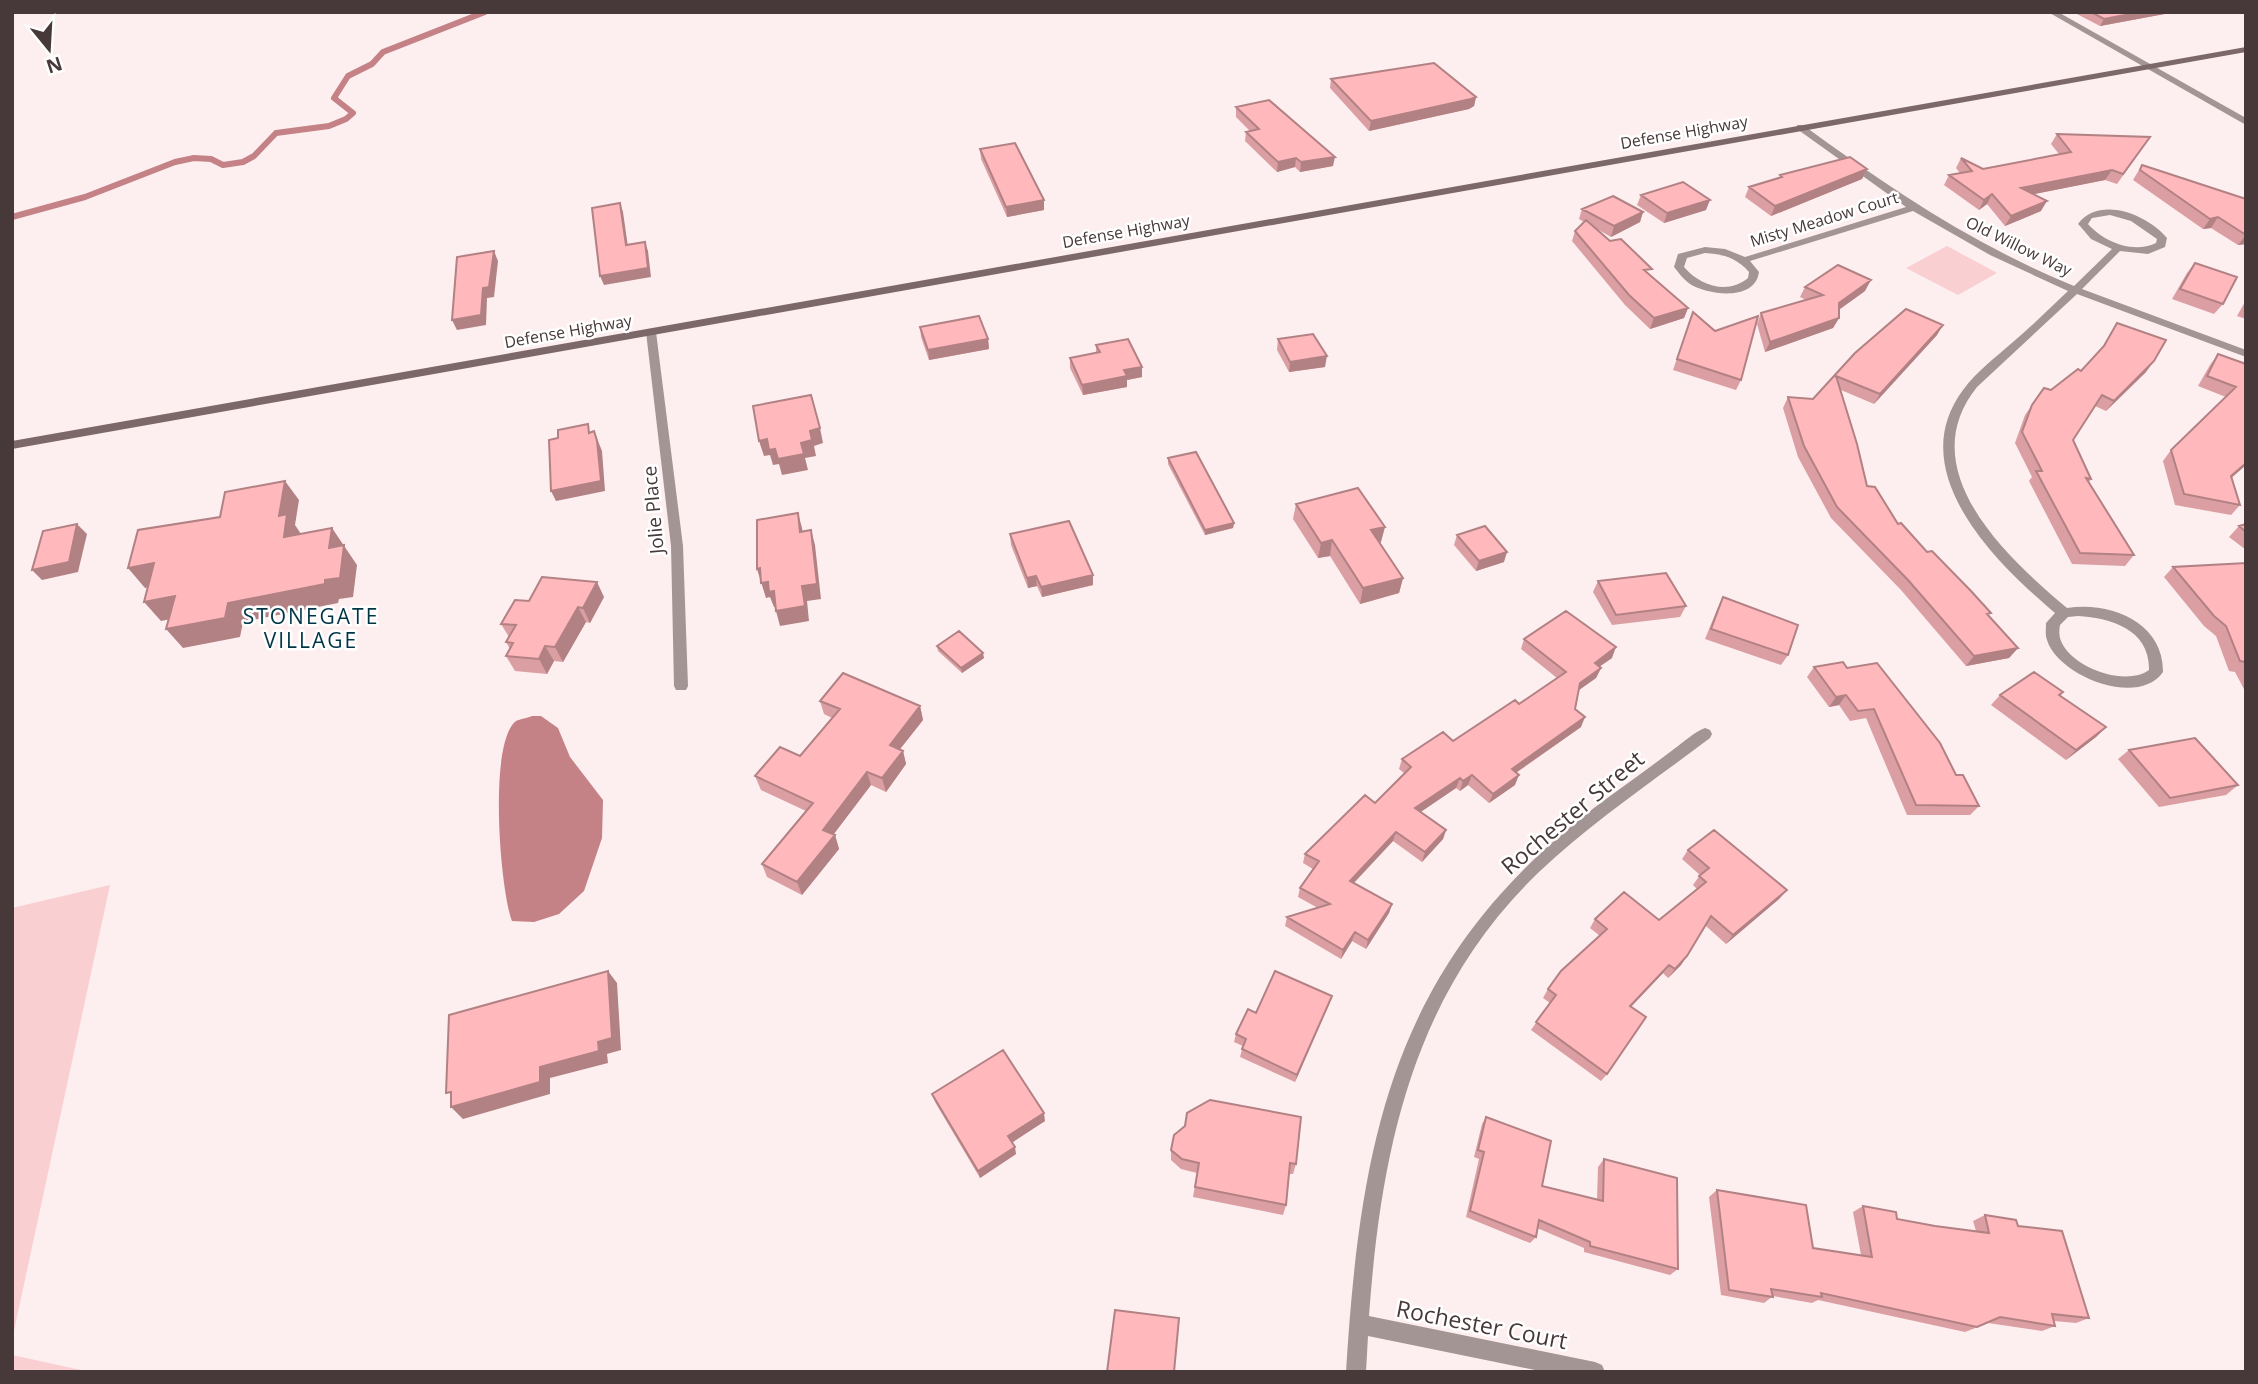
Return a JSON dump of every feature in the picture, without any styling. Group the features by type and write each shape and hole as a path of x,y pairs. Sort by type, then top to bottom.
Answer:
{"main road":[{"name":"Defense Highway","path":"12,445 2246,49"}],"street":[{"path":"2052,12 2246,122"},
{"name":"Old Willow Way","path":"1800,127 1913,208 2009,261 2076,290 2246,354"},
{"name":"Misty Meadow Court","path":"1744,260 1754,272 1753,279 1742,288 1730,290 1715,289 1694,282 1679,267 1682,256 1700,250 1716,250 1744,260 1913,208"},
{"path":"2099,214 2120,214 2147,224 2162,238 2161,244 2148,251 2118,248 2094,237 2083,224 2085,219 2099,214"},
{"path":"2064,613 2053,623 2053,640 2074,664 2105,679 2129,683 2144,681 2156,672 2159,660 2154,647 2143,634 2124,621 2087,610 2064,613 1997,553 1972,518 1955,483 1948,451 1952,419 1962,399 1978,380 2118,248"},
{"name":"Jolie Place","path":"651,332 677,547 681,686"},
{"name":"Rochester Street","path":"1356,1372 1377,1166 1408,1058 1439,993 1472,940 1512,890 1560,845 1705,734"},
{"name":"Rochester Court","path":"1359,1324 1595,1372"}],"shaded area":[{"path":"1947,246 1997,273 1958,295 1906,268"},
{"path":"541,716 558,728 570,757 603,800 602,838 584,891 559,914 534,922 512,921 504,880 499,817 499,785 507,734 516,721"},
{"path":"110,885 12,1340 12,908"},
{"path":"12,1355 90,1372 12,1372"}],"building":[{"path":"2091,12 2141,12 2104,19"},
{"path":"1434,63 1476,97 1371,121 1331,79"},
{"path":"1269,100 1335,157 1301,162 1296,158 1278,162 1246,132 1259,129 1236,107"},
{"path":"2057,134 2150,137 2123,174 2112,170 2021,188 2047,201 2011,216 1992,194 1984,200 1949,175 1972,171 1961,158 1983,169 2071,152"},
{"path":"1015,143 1044,200 1006,207 980,149"},
{"path":"1850,157 1867,169 1775,206 1749,187 1782,177 1780,175"},
{"path":"2142,165 2246,199 2246,235 2218,217 2210,219 2140,170"},
{"path":"1683,182 1710,200 1667,213 1641,195"},
{"path":"1613,196 1643,212 1614,226 1582,209"},
{"path":"620,203 626,245 645,242 648,268 600,276 592,208"},
{"path":"1586,220 1610,241 1621,239 1652,269 1644,270 1688,308 1654,318 1629,295 1575,231"},
{"path":"494,251 489,287 483,288 481,315 452,320 457,257"},
{"path":"2195,263 2237,277 2223,304 2180,289"},
{"path":"1838,265 1871,280 1839,303 1839,318 1770,342 1761,313 1823,295 1805,287"},
{"path":"1906,309 1943,325 1880,394 1836,376 1867,486 1875,487 1898,524 1901,523 1927,552 1932,551 1971,591 1991,613 1987,614 2018,648 1974,656 1908,580 1837,507 1804,446 1788,397 1813,399 1855,353"},
{"path":"1693,312 1715,331 1758,316 1741,380 1677,359"},
{"path":"979,316 988,339 928,350 920,327"},
{"path":"2117,323 2166,340 2154,361 2114,401 2102,395 2073,440 2091,479 2086,478 2134,555 2080,553 2036,471 2042,471 2022,432 2032,405 2044,388 2051,390 2078,369 2081,371 2104,346"},
{"path":"1313,334 1327,356 1290,362 1278,339"},
{"path":"1128,339 1142,367 1124,370 1127,376 1082,385 1070,358 1100,352 1096,345"},
{"path":"2218,354 2246,364 2246,463 2231,476 2240,505 2184,494 2171,450 2236,387 2207,376"},
{"path":"811,395 820,428 810,431 812,440 801,443 804,454 778,459 775,449 769,450 767,439 759,441 753,406"},
{"path":"588,424 589,433 594,431 597,441 601,481 551,491 549,440 558,438 558,430"},
{"path":"1196,452 1234,523 1205,530 1168,458"},
{"path":"285,481 279,516 287,514 284,537 332,528 329,548 344,545 340,578 325,580 325,584 228,603 225,618 166,629 175,596 144,602 154,563 128,568 138,530 220,517 225,492"},
{"path":"1358,488 1385,527 1371,530 1403,578 1363,588 1332,540 1321,543 1296,504"},
{"path":"798,513 800,532 811,530 817,584 802,586 805,606 776,611 774,591 769,592 768,582 761,583 760,568 757,569 757,520"},
{"path":"1069,521 1093,575 1041,587 1036,576 1027,578 1010,534"},
{"path":"77,524 69,562 32,570 43,531"},
{"path":"1485,526 1507,552 1479,561 1457,535"},
{"path":"2246,563 2246,662 2240,661 2226,626 2214,616 2173,567"},
{"path":"1666,573 1686,606 1616,615 1598,581"},
{"path":"542,577 597,582 583,608 578,607 555,647 545,646 539,659 506,656 513,643 506,642 516,625 501,624 515,600 529,601"},
{"path":"1723,597 1798,625 1788,655 1711,629"},
{"path":"1566,611 1616,647 1595,663 1601,668 1580,683 1575,709 1585,717 1512,769 1519,775 1493,794 1472,775 1463,781 1460,778 1415,808 1446,830 1425,852 1396,832 1350,881 1392,904 1368,940 1355,932 1343,950 1287,917 1330,904 1300,888 1319,861 1305,854 1365,795 1375,803 1411,767 1402,759 1443,732 1453,741 1515,700 1519,704 1566,672 1524,639"},
{"path":"959,631 983,653 961,668 937,646"},
{"path":"1843,662 1847,668 1877,663 1940,743 1956,775 1963,775 1979,806 1916,805 1874,709 1858,711 1846,695 1836,697 1814,667"},
{"path":"2034,672 2063,692 2059,695 2106,727 2076,750 2000,695"},
{"path":"843,673 920,706 890,745 903,751 882,778 867,772 823,830 835,835 797,882 762,864 813,803 755,776 780,747 800,756 840,709 820,701"},
{"path":"2195,738 2238,785 2170,798 2129,750"},
{"path":"1714,830 1787,890 1733,935 1711,916 1687,956 1675,969 1669,965 1630,1006 1646,1017 1607,1074 1536,1022 1556,995 1548,989 1561,971 1607,929 1595,919 1624,892 1659,920 1706,882 1699,876 1709,868 1688,850"},
{"path":"608,971 612,1038 598,1042 599,1051 540,1067 540,1082 451,1107 451,1092 446,1093 449,1015"},
{"path":"1275,971 1332,996 1297,1075 1242,1049 1246,1039 1236,1034 1248,1009 1256,1013"},
{"path":"1003,1050 1044,1113 1008,1136 1015,1147 978,1171 932,1094"},
{"path":"1210,1100 1301,1117 1296,1164 1290,1163 1286,1205 1195,1187 1199,1163 1182,1159 1171,1150 1174,1135 1185,1126 1187,1113"},
{"path":"1486,1117 1551,1141 1542,1186 1603,1201 1604,1159 1677,1178 1678,1269 1590,1246 1590,1242 1539,1220 1536,1237 1470,1211 1484,1152 1478,1150"},
{"path":"1717,1190 1806,1205 1813,1248 1872,1257 1863,1206 1896,1212 1897,1219 1989,1233 1985,1215 2016,1220 2018,1226 2062,1231 2089,1318 2052,1314 2055,1326 2000,1317 1977,1327 1821,1293 1822,1297 1771,1289 1773,1297 1729,1290"},
{"path":"1115,1310 1179,1318 1174,1372 1107,1372"}],"waterway":[{"path":"12,217 85,197 175,162 194,158 211,159 223,165 243,162 254,156 276,133 329,126 346,119 353,113 334,98 348,76 372,64 383,52 485,12"}],"district":[{"name":"STONEGATE VILLAGE","path":"311,628"}]}
